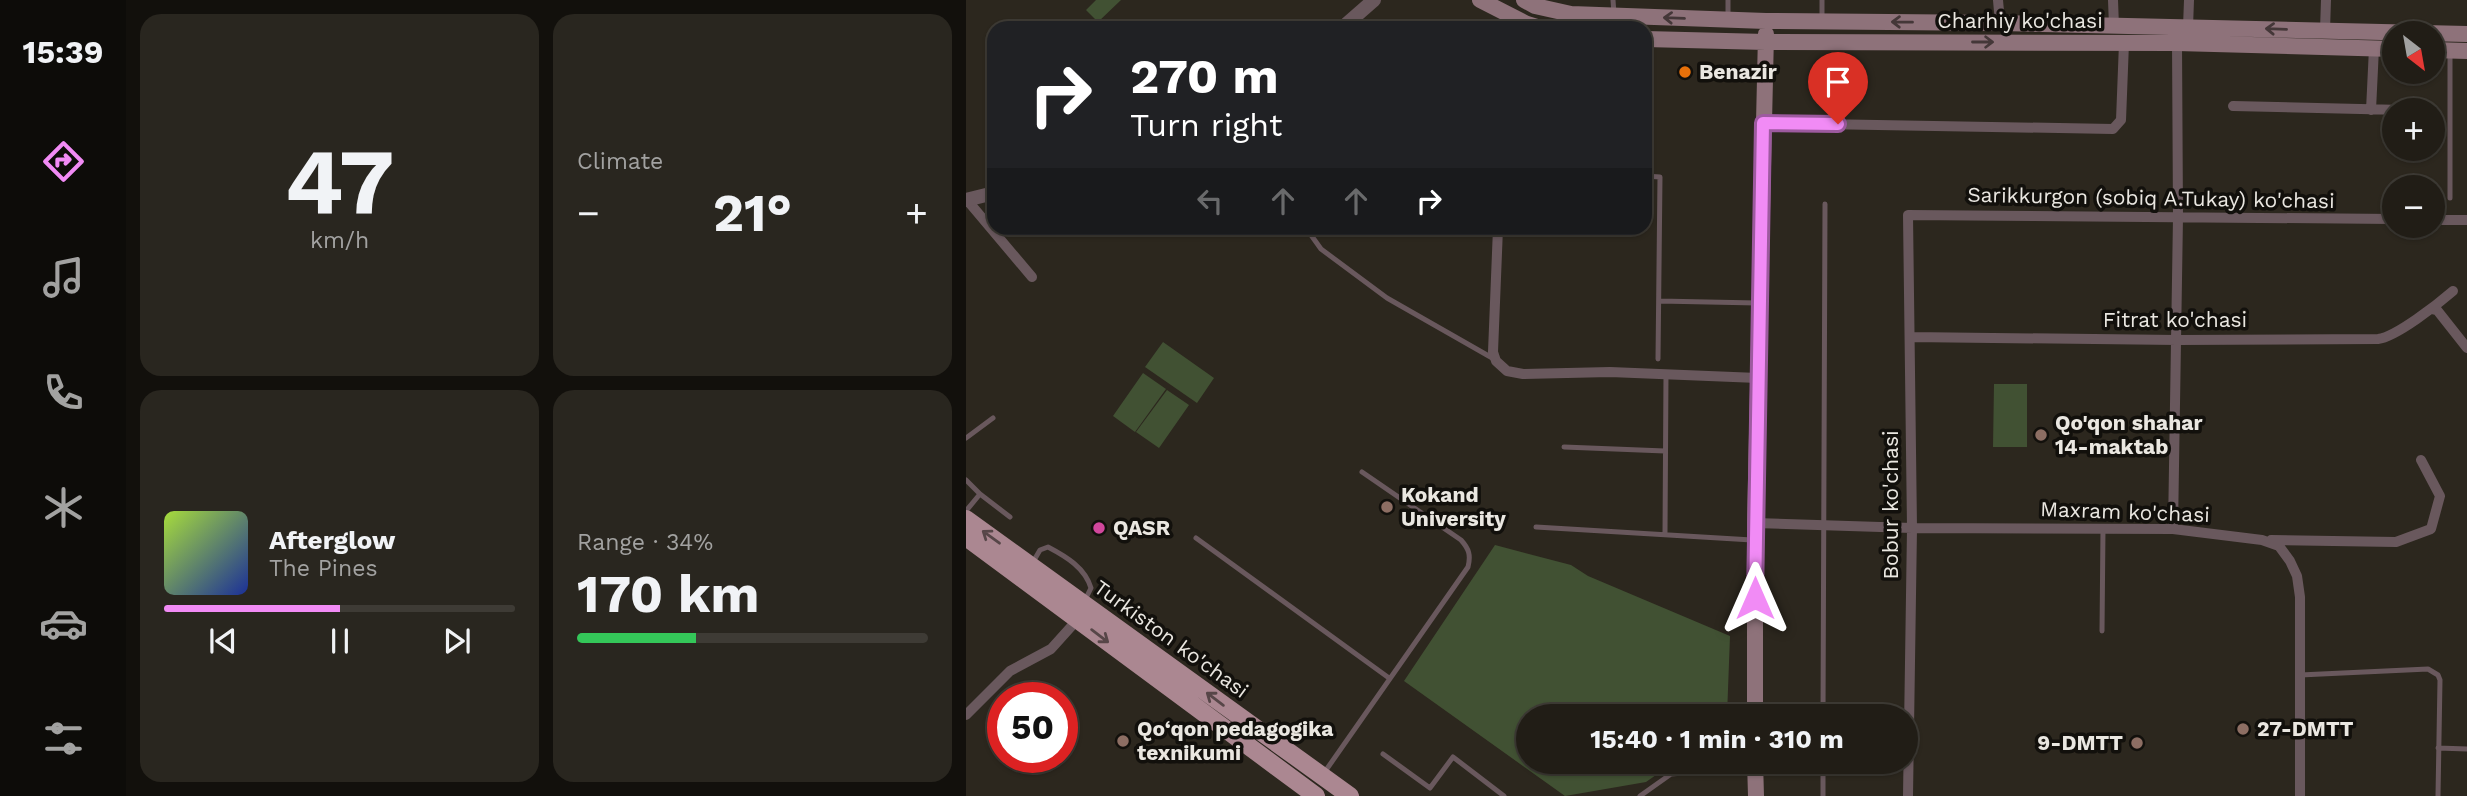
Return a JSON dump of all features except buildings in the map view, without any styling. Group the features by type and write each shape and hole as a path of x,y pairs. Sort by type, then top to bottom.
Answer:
{"main road":[{"name":"Charhiy ko'chasi","path":"1524,0 1535,6 1571,14 1614,8 1766,21 2000,23 2467,34"},
{"path":"1482,1 1525,21"},
{"path":"1755,704 1755,523 1766,21"},
{"name":"Charhiy ko'chasi","path":"1652,39 2177,43 2382,48"},
{"path":"2445,50 2467,51"},
{"name":"Turkiston ko'chasi","path":"966,519 1030,565 1167,688 1316,796"},
{"name":"Turkiston ko'chasi","path":"966,537 1081,611 1350,796"},
{"path":"1756,796 1757,774"}],"street":[{"path":"1350,21 1374,0"},
{"path":"1998,0 2000,23"},
{"path":"2113,0 2114,26"},
{"path":"2188,27 2189,0"},
{"path":"2325,30 2326,0"},
{"path":"1763,123 2113,129 2121,120 2124,43"},
{"path":"2173,529 2177,341 2177,43"},
{"path":"2371,110 2374,48"},
{"path":"2233,106 2382,110"},
{"path":"987,195 966,200 987,225"},
{"name":"Sarikkurgon (sobiq A.Tukay) ko'chasi","path":"1909,215 2382,219"},
{"name":"Bobur ko'chasi","path":"1908,796 1912,528 1909,215"},
{"path":"2445,220 2467,220"},
{"path":"996,235 1031,277"},
{"path":"1498,235 1493,352 1496,361 1507,371 1523,374 1611,372 1758,377"},
{"name":"Fitrat ko'chasi","path":"1910,337 2177,341 2378,339 2387,337 2432,309 2453,291"},
{"path":"2432,309 2437,310 2467,348"},
{"name":"Maxram ko'chasi","path":"1755,523 1912,528 2173,529 2262,540 2396,542 2431,529 2440,496 2421,460"},
{"path":"2262,540 2279,546 2297,576 2300,597 2300,796"},
{"path":"966,715 1010,671 1051,649 1081,611"}],"lane":[{"path":"1728,0 1728,19"},
{"path":"1822,0 1822,21"},
{"path":"2450,50 2450,198"},
{"path":"1652,176 1660,177 1658,359"},
{"path":"1823,704 1825,204"},
{"path":"1311,235 1321,249 1387,298 1496,361"},
{"path":"1659,301 1760,303"},
{"path":"1665,534 1666,374"},
{"path":"966,438 993,418"},
{"path":"1564,447 1665,451"},
{"path":"1322,776 1468,567 1470,558 1468,549 1461,540 1362,472"},
{"path":"966,480 1010,517"},
{"path":"966,511 980,494"},
{"path":"1536,527 1755,540"},
{"path":"2102,631 2103,528"},
{"path":"1196,538 1389,678"},
{"path":"1030,565 1040,550 1048,547 1086,573 1091,588 1081,611"},
{"path":"2300,675 2428,669 2434,671 2440,680 2438,796"},
{"path":"2438,748 2467,749"},
{"path":"1383,754 1430,788 1453,757 1504,796"},
{"path":"1640,796 1671,774"},
{"path":"1823,774 1824,796"}],"green space":[{"path":"1096,0 1121,0 1099,21 1086,10"},
{"path":"1163,342 1214,378 1197,403 1145,367"},
{"path":"1143,373 1166,389 1135,432 1113,416"},
{"path":"1994,384 2027,384 2027,447 1993,447"},
{"path":"1167,390 1189,405 1159,448 1136,432"},
{"path":"1495,545 1571,565 1588,576 1730,636 1727,704 1516,704 1516,761 1404,681"},
{"path":"1534,774 1657,774 1646,782 1565,796"}],"place":[{"name":"Benazir","path":"1685,72"},
{"name":"Qo'qon shahar 14-maktab","path":"2041,435"},
{"name":"Kokand University","path":"1387,507"},
{"name":"QASR","path":"1099,528"},
{"name":"27-DMTT","path":"2243,729"},
{"name":"Qo‘qon pedagogika texnikumi","path":"1123,741"},
{"name":"9-DMTT","path":"2137,743"}],"route":[{"path":"1755,598 1763,123 1838,124"}]}
